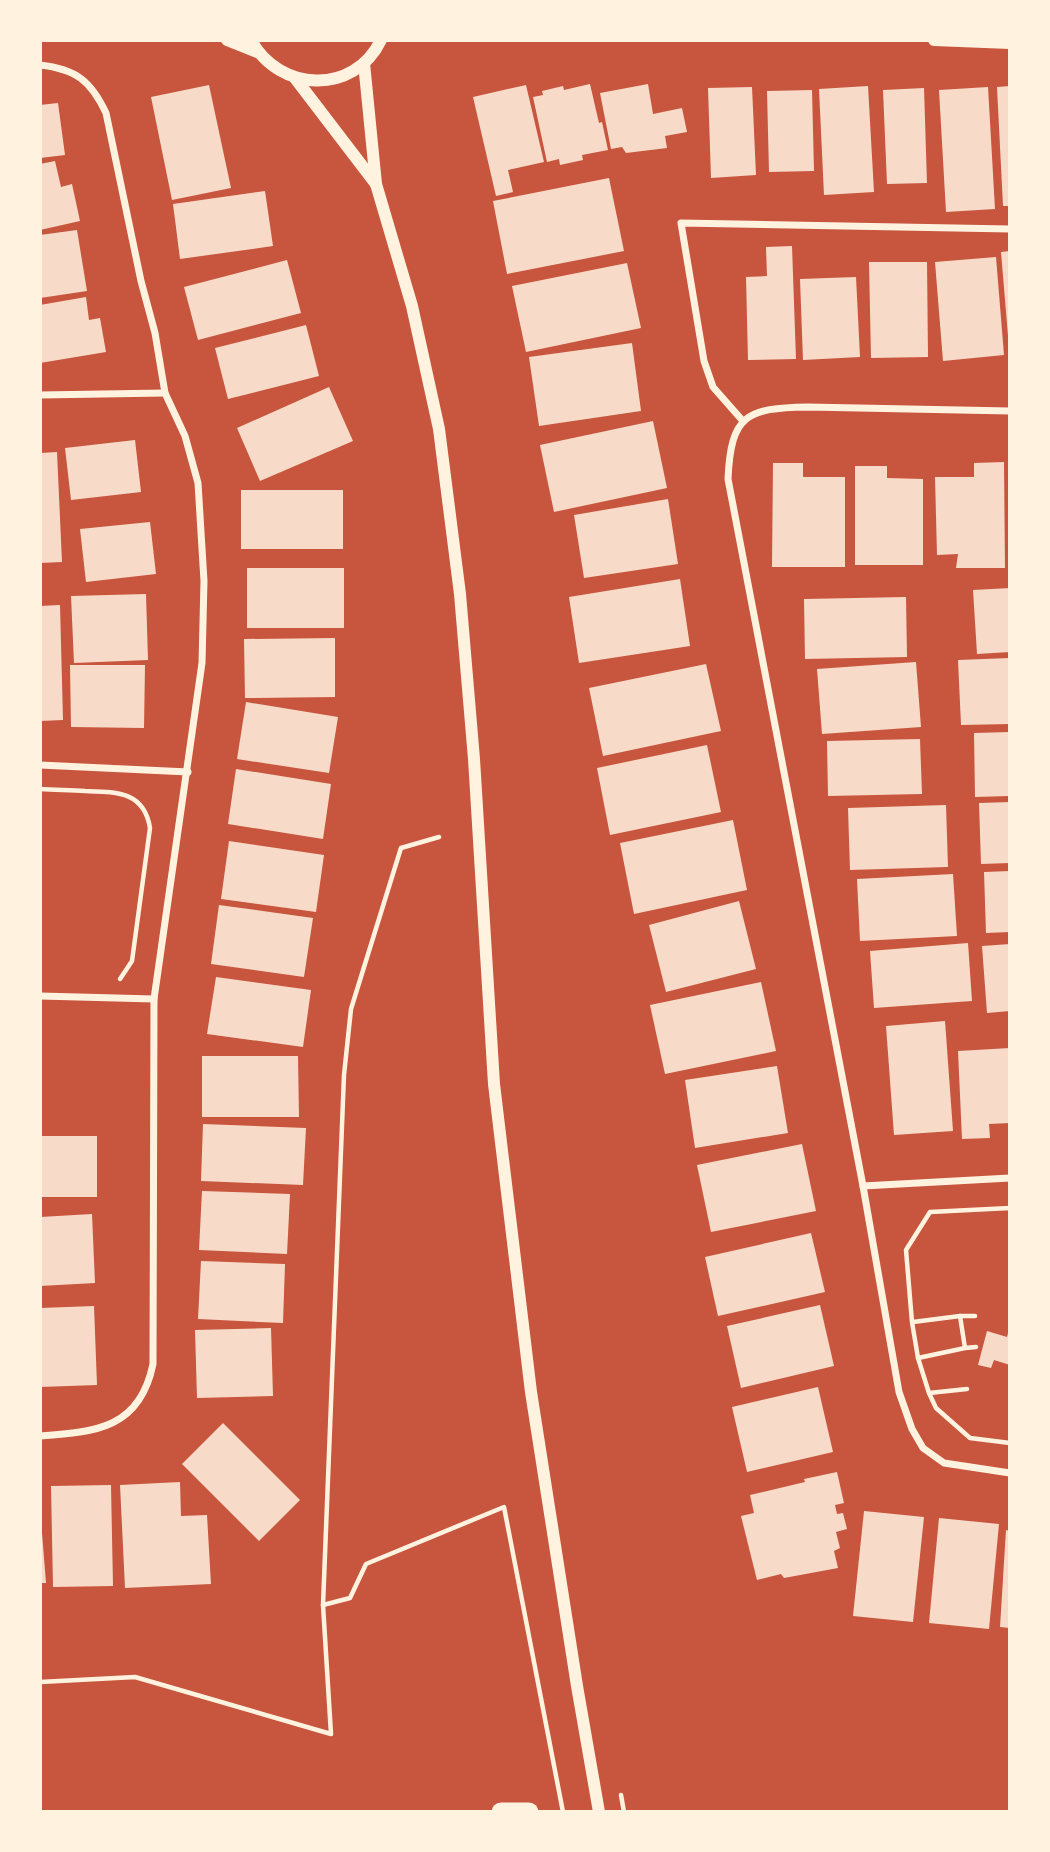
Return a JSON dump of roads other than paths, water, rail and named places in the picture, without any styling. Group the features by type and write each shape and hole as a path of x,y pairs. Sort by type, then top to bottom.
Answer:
{"highway":[{"path":"501,1812 529,1812"}],"street":[{"path":"227,40 254,46 268,64 295,78 313,81 331,80 349,73 364,64 383,41"},
{"path":"934,40 1010,43"},
{"path":"364,64 376,184 412,306 439,429 460,594 473,746 494,1084 531,1392 599,1812"},
{"path":"40,65 67,69 80,76 100,100 106,113 141,281 155,333 165,393 185,436 198,483 204,582 202,663 154,999 153,1364 149,1384 132,1411 84,1433 40,1436"},
{"path":"295,78 376,184"},
{"path":"742,420 713,387 704,361 681,223 1010,229"},
{"path":"40,395 165,393"},
{"path":"1010,411 783,408 757,413 742,420 735,434 729,455 728,479 863,1186 899,1392 912,1429 923,1448 944,1463 1010,1473"},
{"path":"40,765 188,772"},
{"path":"40,996 154,999"},
{"path":"863,1186 1010,1178"}]}
